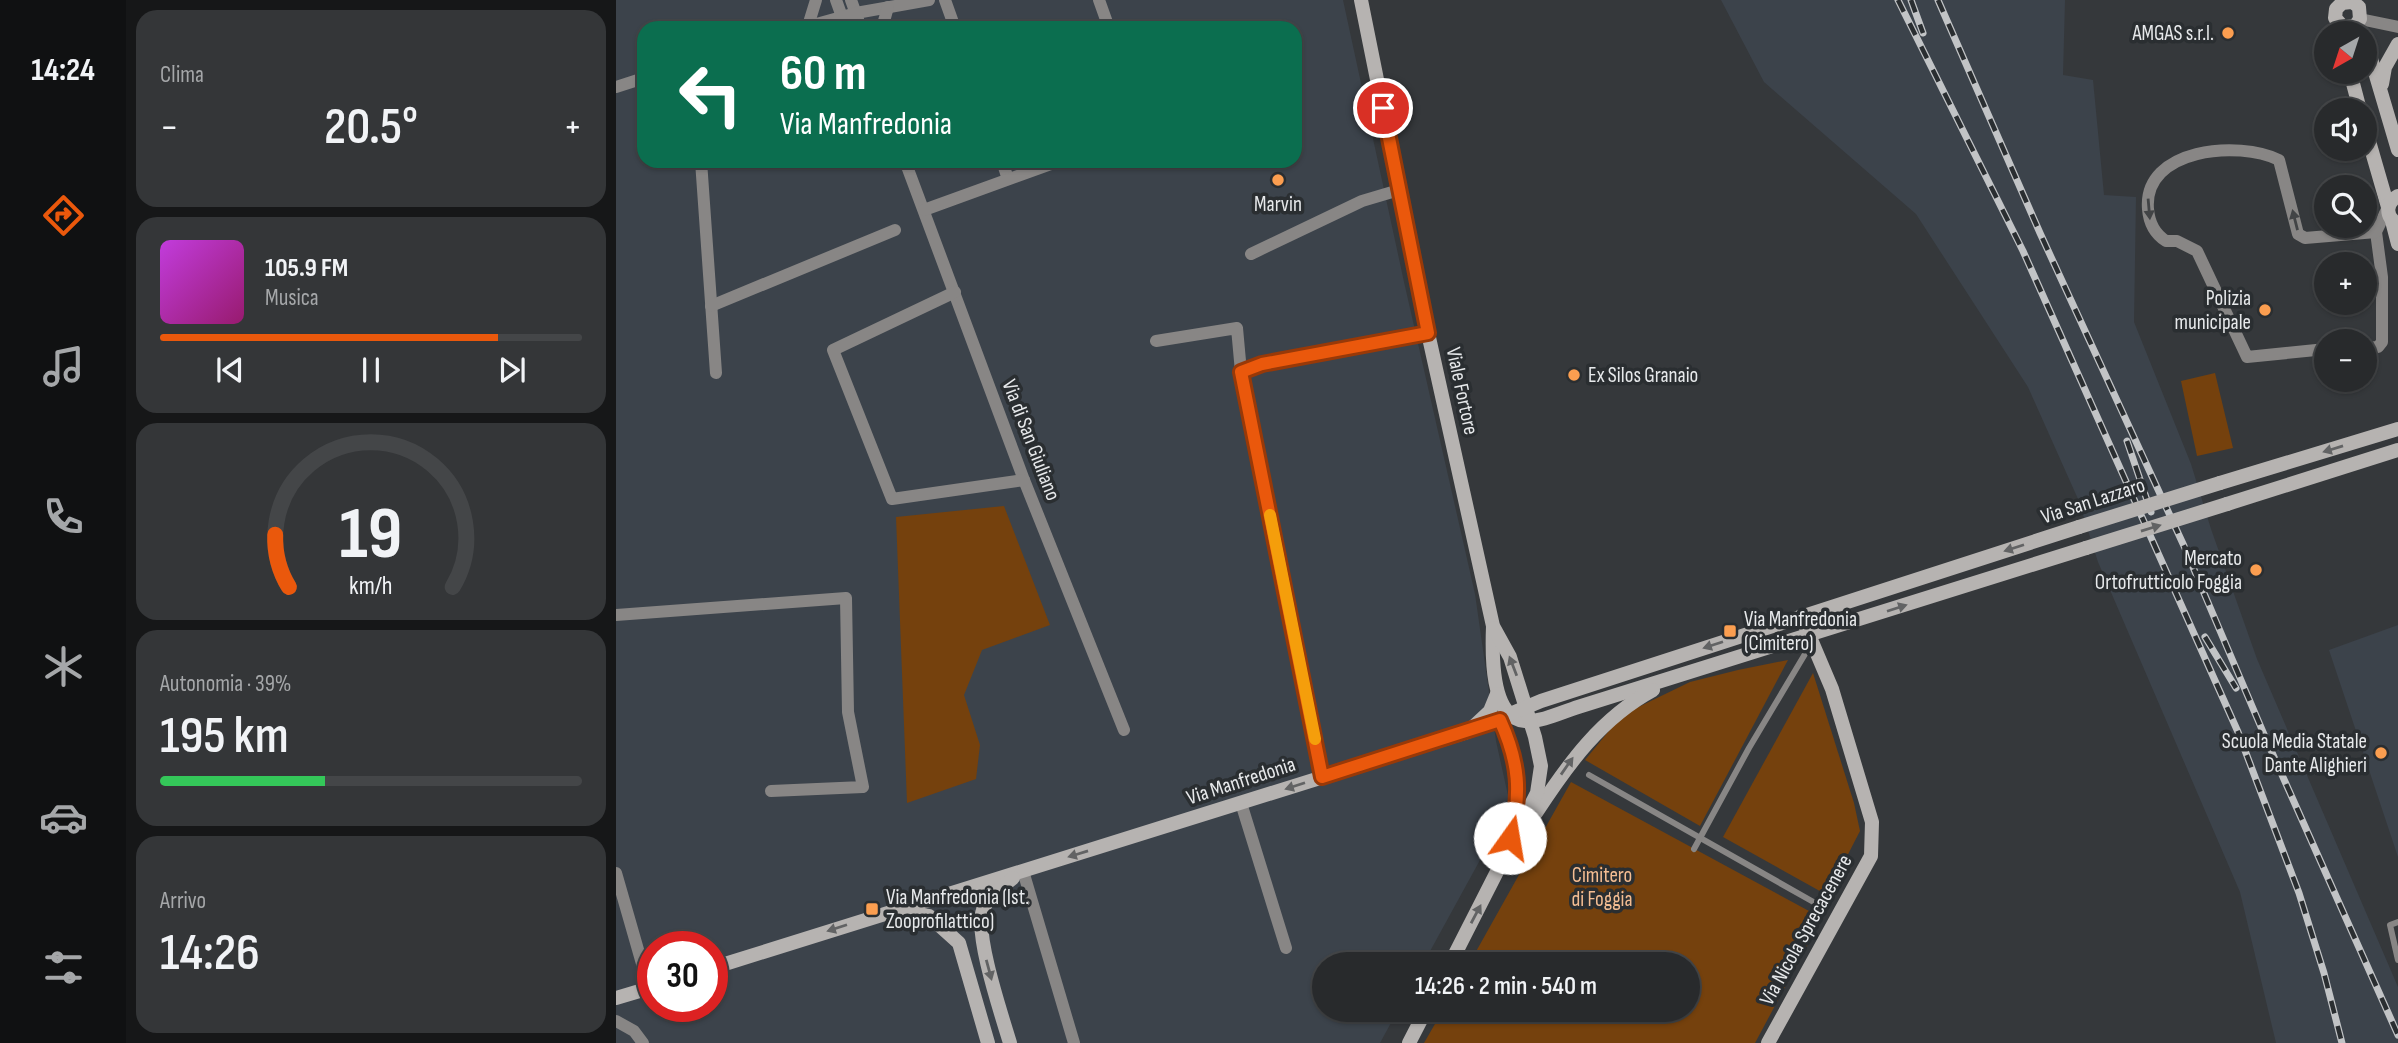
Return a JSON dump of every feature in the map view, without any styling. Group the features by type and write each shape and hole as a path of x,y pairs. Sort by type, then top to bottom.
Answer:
{"main road":[{"name":"Viale Fortore","path":"1362,0 1428,333 1493,626 1492,653 1497,694 1505,718"},
{"path":"2326,0 2336,21"},
{"path":"2338,21 2342,3 2356,1 2361,11 2362,21"},
{"path":"2381,89 2385,67 2398,44"},
{"path":"2377,76 2398,149"},
{"path":"2375,161 2398,244"},
{"path":"2393,218 2393,199 2398,196"},
{"name":"Via San Lazzaro","path":"1801,616 2398,429"},
{"name":"Via San Lazzaro","path":"1810,640 2086,548 2398,450"},
{"path":"1801,616 1810,640"},
{"name":"Via Manfredonia","path":"1529,714 1541,701 1801,616"},
{"name":"Viale Fortore","path":"1493,626 1510,657 1529,714 1541,766 1537,793 1502,864"},
{"name":"Via Manfredonia","path":"728,963 1468,732 1505,718 1674,679 1810,640"},
{"name":"Via Nicola Sprecacenere","path":"1768,1043 1871,856 1872,822 1832,689 1810,640"},
{"path":"1456,952 1502,864 1574,757 1604,724 1643,695 1674,679"},
{"path":"1468,732 1490,711 1497,694"},
{"path":"1010,1043 981,940 983,909 1001,887 1023,871"},
{"path":"891,912 929,916 959,943 988,1043"},
{"path":"616,998 637,991"},
{"path":"1409,1043 1420,1022"}],"street":[{"path":"807,21 816,0"},
{"path":"836,0 844,21"},
{"path":"851,0 859,21"},
{"path":"845,21 856,13 929,0"},
{"path":"945,0 952,21"},
{"path":"1099,0 1106,21"},
{"path":"884,21 888,7"},
{"path":"2377,27 2398,27"},
{"path":"616,87 637,80"},
{"path":"2314,237 2305,238 2298,234 2278,160 2264,153 2206,151 2179,160 2162,170 2147,199 2148,213 2154,230 2166,242 2177,241 2197,251 2247,357 2314,349"},
{"path":"701,168 716,373"},
{"name":"Via di San Giuliano","path":"908,168 1024,480 1124,730"},
{"path":"1005,168 1009,179"},
{"path":"924,210 1040,168"},
{"path":"1251,254 1362,201 1399,190"},
{"path":"2377,231 2393,218"},
{"path":"711,306 895,230"},
{"path":"2377,238 2382,277 2382,342 2377,347"},
{"path":"955,292 833,349 892,499 1024,480"},
{"path":"1156,341 1237,328 1241,372 1322,777"},
{"path":"1241,372 1262,364 1428,333"},
{"path":"616,615 846,598 848,712 863,787 771,791"},
{"path":"1502,864 1517,812 1519,788 1505,718"},
{"path":"1241,803 1286,948"},
{"path":"1023,871 1074,1043"},
{"path":"616,873 637,941"},
{"path":"616,1021 634,1031 643,1043"}],"lane":[{"path":"1695,849 1810,640"},
{"path":"1589,775 1817,904"},
{"path":"2398,922 2390,925 2398,960"}],"shaded area":[{"path":"616,0 1343,0 1475,594 1496,741 1509,800 1497,829 1430,952 1312,952 1312,1022 1391,1022 1380,1043 616,1043"},
{"path":"1721,0 2065,0 2063,75 2093,80 2104,195 2136,197 2134,322 2191,464 2257,659 2398,987 2398,1043 2276,1043 2240,892 2098,562 2078,499 2028,387 1916,214 1764,82"},
{"name":"Scuola Media Statale Dante Alighieri","path":"2398,625 2398,857 2329,650"}],"green space":[{"path":"2215,373 2233,448 2197,456 2181,381"},
{"path":"1004,506 1050,625 982,650 964,695 980,745 976,779 907,803 896,517"},
{"path":"1788,660 1700,826 1585,760 1622,715 1690,682"},
{"path":"1813,673 1854,803 1860,831 1827,895 1723,837"},
{"name":"Cimitero di Foggia","path":"1571,782 1822,918 1755,1043 1424,1043 1436,1022 1700,1022 1700,952 1476,952"}],"railway":[{"path":"1898,0 2023,251 2238,732 2299,893 2342,1043"},
{"path":"1911,0 1923,33"},
{"path":"1938,0 2040,233 2184,546 2266,739 2398,1035"},
{"path":"2127,441 2151,512"},
{"path":"2205,637 2236,688"}],"slow traffic":[{"path":"1270,515 1315,739"}],"place":[{"name":"AMGAS s.r.l.","path":"2228,33"},
{"name":"Marvin","path":"1278,180"},
{"name":"Polizia municipale","path":"2265,310"},
{"name":"Ex Silos Granaio","path":"1574,375"},
{"name":"Mercato Ortofrutticolo Foggia","path":"2256,570"},
{"name":"Via Manfredonia (Cimitero)","path":"1730,631"},
{"name":"Scuola Media Statale Dante Alighieri","path":"2381,753"},
{"name":"Via Manfredonia (Ist. Zooprofilattico)","path":"872,909"}],"route":[{"path":"1383,108 1428,333 1262,364 1241,372 1322,777 1500,720 1509,740 1519,788 1517,812 1510,838"}]}
